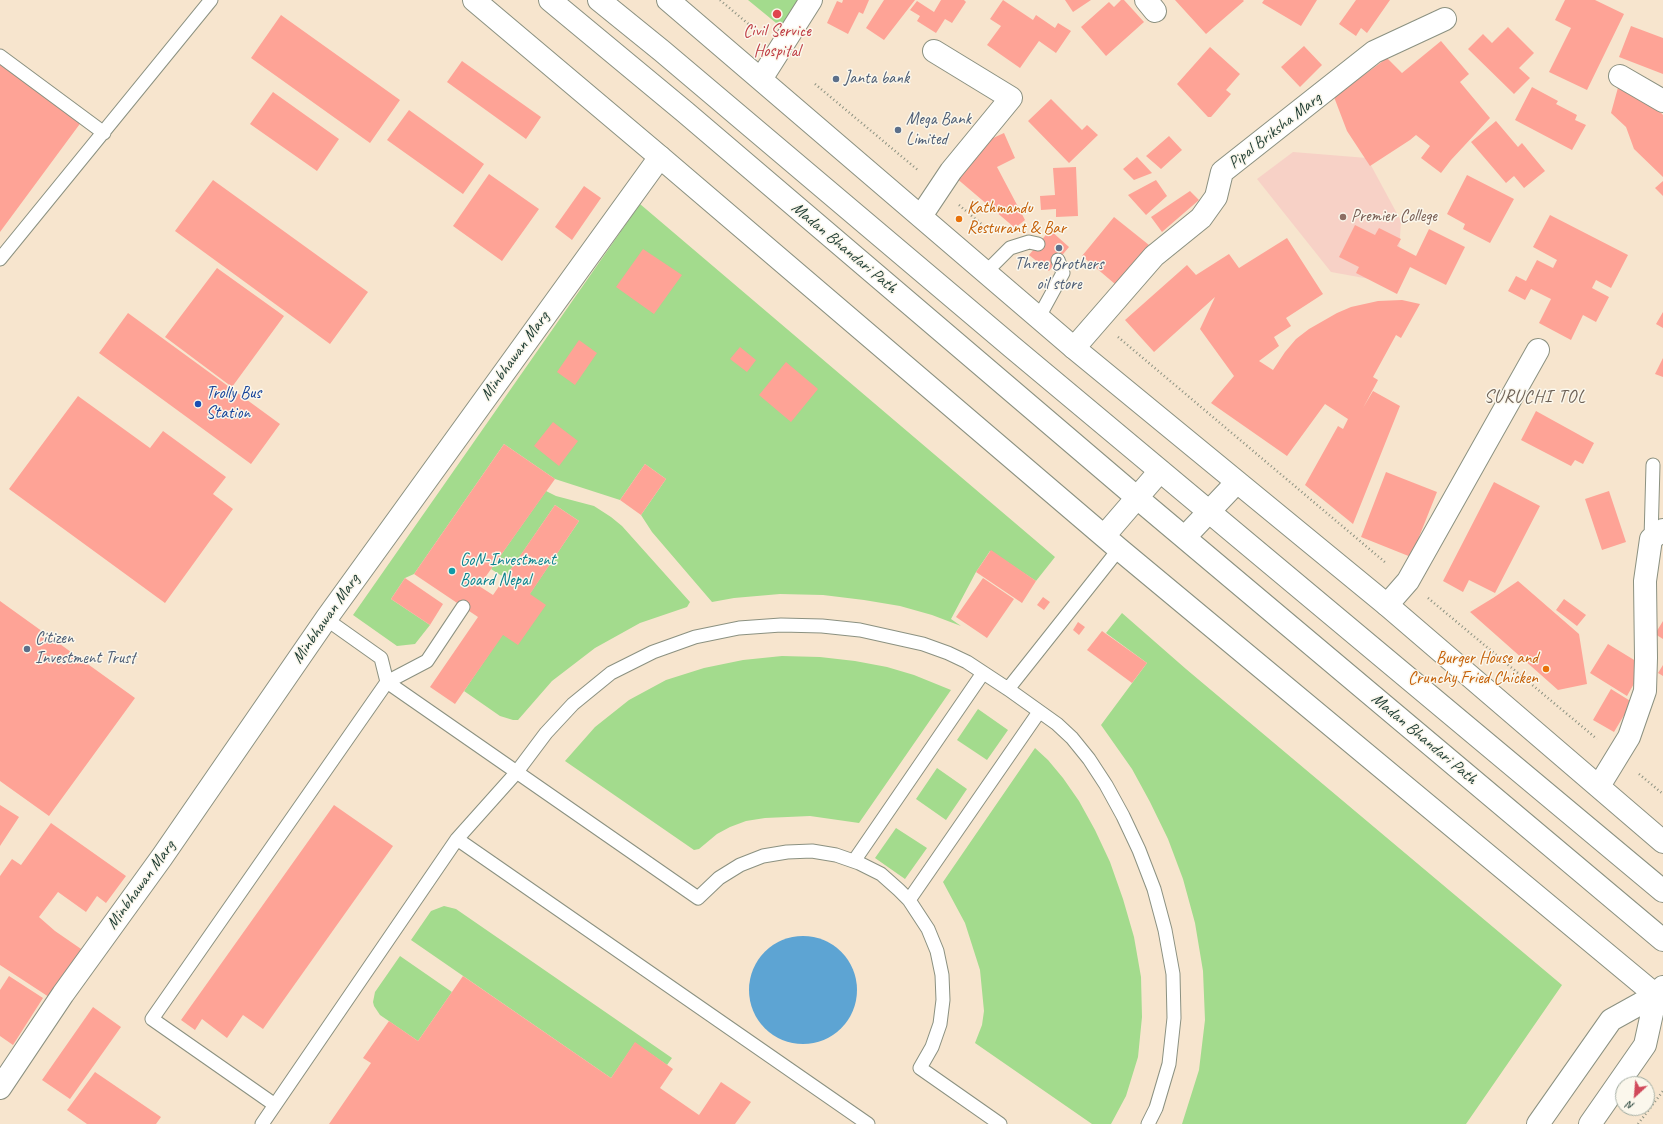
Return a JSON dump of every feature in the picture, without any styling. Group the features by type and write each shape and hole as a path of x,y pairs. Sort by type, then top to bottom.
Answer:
{"main road":[{"path":"474,0 1111,543 1661,994"},
{"name":"Madan Bhandari Path","path":"550,0 685,112 1137,498 1663,940"},
{"name":"Madan Bhandari Path","path":"599,0 662,51 1160,471 1663,891"},
{"path":"668,0 1074,348 1387,605 1663,842"},
{"path":"761,79 812,0"},
{"name":"Pipal Briksha Marg","path":"1074,348 1154,256 1201,218 1216,197 1222,172 1374,52 1445,19"},
{"path":"921,216 951,170 1011,98 934,51"},
{"path":"1620,76 1663,101"},
{"name":"Minbhawan Marg","path":"0,1088 62,994 162,857 326,619 660,157"},
{"path":"1387,605 1408,582 1538,350"},
{"path":"1111,543 1137,498 1160,471"},
{"path":"1185,537 1238,482"},
{"path":"1599,786 1629,737 1645,691 1645,581 1657,535"},
{"path":"1538,1124 1611,1020 1661,994"},
{"path":"1590,1124 1645,1045 1661,994"}],"lane":[{"path":"0,259 211,0"},
{"path":"0,56 104,133"},
{"path":"986,272 1010,248 1029,242 1038,244"},
{"path":"1039,317 1063,273 1058,260"},
{"path":"1653,465 1657,535"},
{"path":"1008,689 1111,543"},
{"path":"275,1105 152,1019 387,682 427,661 463,607"},
{"path":"326,619 381,658 387,682 698,898 719,878 740,865 763,856 787,852 812,851 836,855 854,861 880,874 900,890 909,900 928,929 937,951 942,975 943,1000 940,1024 932,1047 920,1068 1000,1124"},
{"path":"262,1124 456,839 516,773 546,733 573,704 611,673 653,652 695,636 739,628 781,625 822,626 860,630 924,644 948,653 1008,689 1057,724 1072,738 1089,759 1124,816 1140,850 1154,889 1165,930 1173,974 1174,1018 1169,1064 1156,1108 1148,1124"},
{"path":"854,861 983,673"},
{"path":"909,900 1039,712"},
{"path":"456,839 868,1124"}],"path":[{"path":"720,0 762,36"},
{"path":"815,84 1010,248"},
{"path":"1098,320 1408,582 1583,728 1618,755 1663,794"},
{"path":"1638,1124 1663,1091"}],"shaded area":[{"name":"Premier College","path":"1293,152 1367,158 1401,221 1397,284 1331,272 1257,179"}],"green space":[{"name":"Civil Service Hospital","path":"748,0 798,0 781,27"},
{"path":"640,204 1055,557 1036,581 990,551 976,572 951,619 961,626 932,615 900,606 823,595 780,594 734,598 712,602 652,532 641,515 666,479 645,464 620,500 555,479 504,444 414,574 405,578 391,599 430,625 415,644 397,646 353,615"},
{"path":"546,491 556,496 594,506 611,517 622,526 690,602 687,607 640,623 595,648 552,681 518,720 513,720 500,716 464,691 579,521 555,505 505,578 491,569"},
{"path":"1122,613 1186,669 1562,985 1466,1124 1182,1124 1199,1070 1205,1020 1203,971 1195,923 1183,879 1168,839 1132,769 1101,725 1147,663 1106,633"},
{"path":"782,656 820,657 855,661 887,667 914,675 951,690 859,823 810,816 765,818 746,821 717,834 699,849 694,850 565,761 595,727 629,700 666,680 704,668 743,660"},
{"path":"978,709 1008,730 987,760 957,740"},
{"path":"1035,748 1048,760 1063,778 1079,801 1095,830 1110,862 1134,937 1141,977 1142,1017 1138,1057 1126,1096 1111,1124 1092,1124 975,1043 982,1025 984,1011 980,970 965,923 943,882"},
{"path":"937,768 967,789 946,820 916,799"},
{"path":"896,828 927,848 905,879 875,858"},
{"path":"444,906 456,909 672,1058 667,1065 635,1043 611,1078 411,940 431,911"},
{"path":"400,956 452,992 418,1041 380,1015 373,1002 375,992"}],"water":[{"path":"803,936 824,940 841,952 853,969 857,990 853,1011 841,1028 824,1040 803,1044 782,1040 765,1028 753,1011 749,990 753,969 765,952 782,940"}],"building":[{"path":"843,0 869,0 863,14 859,12 848,34 827,23 837,1 842,3"},
{"path":"884,0 915,0 884,40 866,28"},
{"path":"941,0 964,0 966,2 952,23 945,19 936,33 917,21 920,16 910,10 917,1 934,12"},
{"path":"1003,0 1033,20 1036,15 1055,28 1058,23 1071,31 1056,53 1039,41 1020,68 987,45 1001,26 990,19"},
{"path":"1065,0 1091,0 1073,12"},
{"path":"1121,0 1124,0 1144,22 1106,56 1081,27 1109,2 1114,7"},
{"path":"1175,0 1243,0 1244,1 1206,34"},
{"path":"1264,0 1317,0 1301,26 1262,3"},
{"path":"1356,0 1390,0 1367,33 1361,28 1356,36 1339,24"},
{"path":"1565,0 1595,0 1624,14 1587,90 1549,72 1571,28 1555,20"},
{"path":"281,15 400,100 370,143 251,58"},
{"path":"1631,26 1663,38 1663,74 1619,57"},
{"path":"1508,27 1534,53 1519,68 1530,78 1514,94 1468,49 1483,34 1492,43"},
{"path":"1441,41 1469,74 1460,82 1490,118 1441,173 1421,158 1430,146 1416,135 1370,166 1347,131 1334,97 1387,58 1402,73"},
{"path":"1304,46 1322,65 1300,87 1281,67"},
{"path":"1210,47 1240,74 1226,90 1231,94 1211,117 1208,117 1177,84"},
{"path":"462,61 541,117 526,139 447,82"},
{"path":"0,63 82,121 0,232"},
{"path":"1619,84 1642,91 1663,115 1663,177 1634,149 1626,127 1611,113"},
{"path":"1532,87 1558,101 1556,104 1577,115 1575,120 1586,125 1572,150 1515,120"},
{"path":"273,92 339,139 317,171 250,124"},
{"path":"1051,99 1082,130 1087,125 1098,135 1069,163 1028,121"},
{"path":"409,110 484,164 463,194 387,140"},
{"path":"1496,121 1518,147 1522,143 1545,171 1524,188 1514,176 1506,183 1471,142"},
{"path":"1004,133 1015,158 997,167 1025,220 1015,228 955,177 980,144"},
{"path":"1169,136 1182,150 1161,169 1146,156"},
{"path":"1137,157 1152,173 1134,180 1123,169"},
{"path":"1076,167 1078,216 1056,217 1056,209 1041,210 1040,196 1055,195 1053,168"},
{"path":"489,174 539,209 502,261 453,226"},
{"path":"1467,175 1514,199 1490,243 1463,229 1465,224 1447,214"},
{"path":"213,180 368,292 330,344 175,231"},
{"path":"1156,180 1167,196 1146,215 1128,195"},
{"path":"1663,181 1663,196 1655,188"},
{"path":"584,186 601,198 572,240 555,227"},
{"path":"1190,191 1199,200 1162,232 1151,217"},
{"path":"1550,215 1628,255 1611,288 1596,280 1592,288 1609,297 1596,322 1583,315 1571,340 1539,323 1551,299 1531,289 1525,300 1508,291 1516,276 1526,281 1537,260 1553,268 1557,260 1533,247"},
{"path":"1114,217 1149,245 1115,284 1082,256"},
{"path":"1355,225 1375,235 1379,228 1401,239 1397,246 1416,256 1429,229 1465,247 1446,285 1410,267 1397,294 1356,273 1359,267 1339,257"},
{"path":"1050,230 1069,247 1049,271 1029,255"},
{"path":"1287,238 1323,294 1286,318 1291,326 1274,337 1279,346 1259,361 1273,370 1296,339 1309,329 1337,313 1351,307 1378,301 1402,300 1420,304 1401,338 1396,335 1373,377 1378,380 1363,408 1373,391 1400,406 1353,524 1305,485 1338,426 1343,429 1348,419 1325,404 1287,456 1211,403 1234,376 1200,329 1215,297 1154,352 1125,320 1187,265 1196,275 1229,254 1239,268"},
{"path":"643,249 682,275 654,314 616,287"},
{"path":"217,268 284,316 232,387 165,337"},
{"path":"1663,312 1663,328 1656,324"},
{"path":"128,313 280,424 251,464 99,353"},
{"path":"579,340 597,353 575,385 557,372"},
{"path":"740,347 756,360 747,372 730,359"},
{"path":"1663,358 1663,377 1655,374"},
{"path":"786,362 818,389 791,422 759,395"},
{"path":"78,396 150,448 163,431 226,477 213,494 233,509 165,603 9,489"},
{"path":"1536,411 1594,443 1583,464 1575,460 1571,466 1521,440"},
{"path":"553,422 578,441 559,466 534,446"},
{"path":"504,444 555,479 479,586 493,595 555,505 579,521 530,594 546,605 518,645 503,635 455,704 430,687 478,617 414,574"},
{"path":"645,464 666,479 641,515 620,500"},
{"path":"1386,472 1437,492 1411,557 1361,537"},
{"path":"1494,482 1540,506 1495,593 1469,580 1463,592 1443,581"},
{"path":"1609,491 1626,542 1602,550 1585,499"},
{"path":"991,550 1036,581 1022,603 976,572"},
{"path":"405,578 443,604 430,625 391,599"},
{"path":"983,578 1014,599 987,638 956,617"},
{"path":"1518,581 1579,634 1587,684 1558,690 1470,612"},
{"path":"1043,597 1050,602 1044,610 1037,605"},
{"path":"1564,599 1586,615 1577,626 1556,610"},
{"path":"0,601 135,698 49,816 0,781"},
{"path":"1663,621 1663,639 1655,634"},
{"path":"1078,622 1085,627 1079,635 1073,630"},
{"path":"1102,631 1147,663 1132,683 1087,650"},
{"path":"1608,644 1644,666 1627,696 1590,673"},
{"path":"1663,665 1663,676 1658,673"},
{"path":"1611,689 1632,702 1614,732 1593,720"},
{"path":"0,805 19,817 0,846"},
{"path":"334,805 393,846 263,1029 243,1015 227,1038 202,1019 195,1030 181,1020"},
{"path":"51,823 126,876 106,903 97,896 86,912 58,892 39,917 55,931 84,951 52,999 0,965 0,876 12,859 21,865"},
{"path":"9,976 43,998 13,1045 0,1036 0,990"},
{"path":"463,976 611,1078 635,1042 673,1069 660,1088 699,1115 721,1082 751,1102 735,1124 329,1124 371,1063 363,1058 389,1021 418,1041"},
{"path":"93,1007 121,1027 70,1099 42,1080"},
{"path":"95,1072 161,1117 156,1124 87,1124 67,1110"}],"place":[{"name":"Civil Service Hospital","path":"777,14"},
{"name":"Janta bank","path":"836,79"},
{"name":"Mega Bank Limited","path":"898,130"},
{"name":"Premier College","path":"1343,217"},
{"name":"Kathmandu Resturant & Bar","path":"959,219"},
{"name":"Three Brothers oil store","path":"1059,248"},
{"name":"Trolly Bus Station","path":"198,404"},
{"name":"GoN-Investment Board Nepal","path":"452,571"},
{"name":"Citizen Investment Trust","path":"27,649"},
{"name":"Burger House and Crunchy Fried Chicken","path":"1546,669"}],"district":[{"name":"SURUCHI TOL","path":"1535,397"}]}
